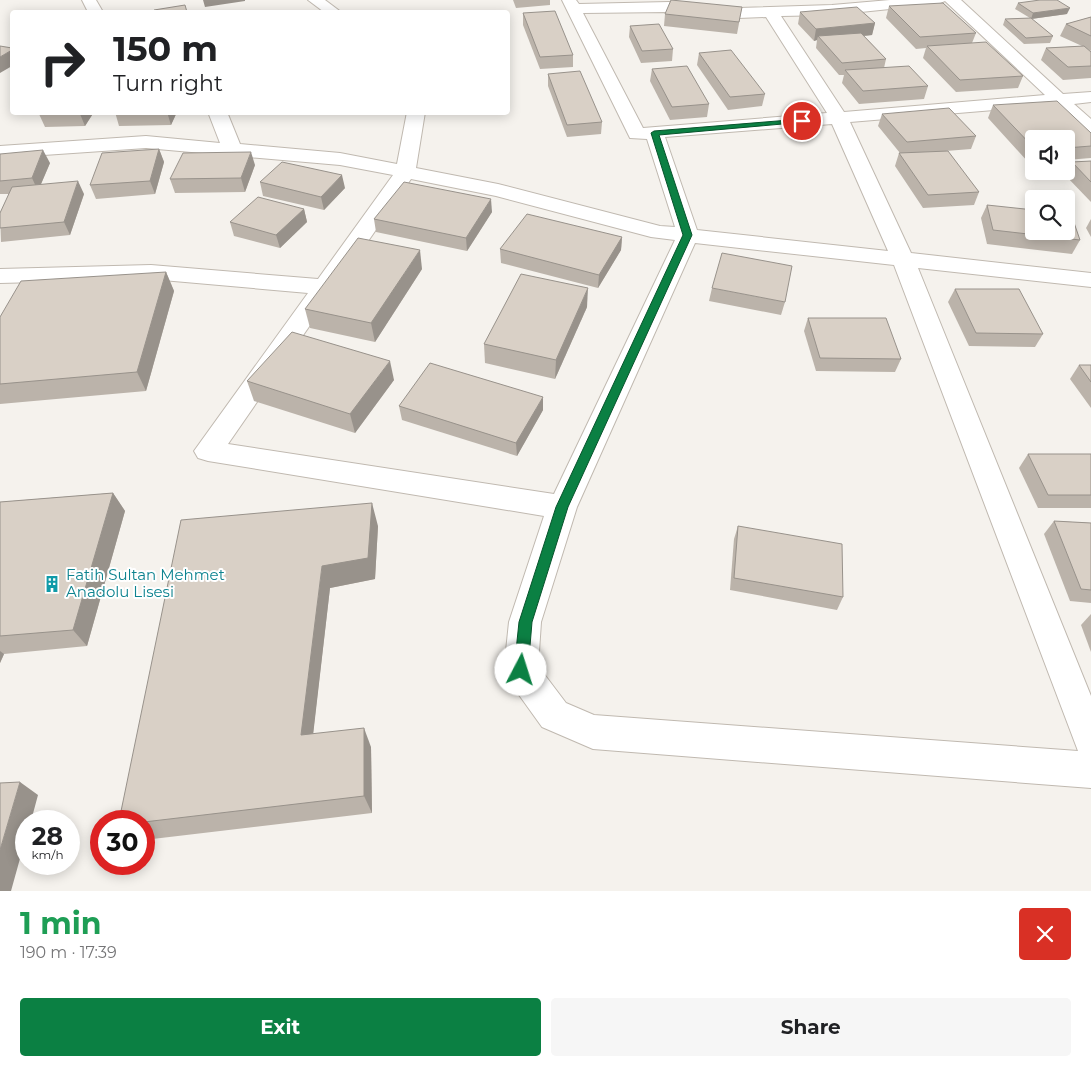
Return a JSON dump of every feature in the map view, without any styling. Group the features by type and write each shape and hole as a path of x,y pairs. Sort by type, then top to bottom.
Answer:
{"street":[{"path":"315,0 330,10"},
{"path":"938,0 832,10 738,13 669,7 572,5 637,134 1091,97"},
{"path":"952,0 1091,129"},
{"path":"771,12 839,118 903,259 1091,740"},
{"path":"219,115 232,150"},
{"path":"416,115 406,172 208,451 562,507"},
{"path":"654,133 688,235 562,507 526,622 521,670 554,714 593,732 1091,770"},
{"path":"0,152 146,142 340,159 498,190 658,232 1091,280"},
{"path":"0,276 152,272 324,287"}],"building":[{"path":"671,0 742,7 739,22 665,14"},
{"path":"1057,0 1070,8 1033,13 1018,3"},
{"path":"943,3 976,33 920,37 889,6"},
{"path":"185,5 186,10 154,10"},
{"path":"857,7 875,23 816,29 800,12"},
{"path":"555,11 573,55 540,57 523,13"},
{"path":"1091,17 1091,36 1066,24"},
{"path":"1031,18 1053,36 1026,38 1005,19"},
{"path":"659,24 673,49 642,51 630,26"},
{"path":"861,33 886,59 842,63 818,36"},
{"path":"986,42 1023,76 960,80 927,46"},
{"path":"0,46 10,48 10,51 0,57"},
{"path":"1084,46 1091,52 1091,66 1068,67 1046,48"},
{"path":"731,50 765,94 730,97 699,53"},
{"path":"687,66 709,104 672,107 652,69"},
{"path":"909,66 928,86 863,91 845,70"},
{"path":"580,71 602,122 567,125 548,74"},
{"path":"1057,101 1091,133 1091,146 1075,147 1075,130 1025,130 1025,139 993,105"},
{"path":"949,108 976,136 907,142 882,114"},
{"path":"159,149 150,181 90,185 102,153"},
{"path":"43,150 32,178 0,181 0,154"},
{"path":"948,151 979,192 928,195 899,153"},
{"path":"251,152 241,178 170,179 183,153"},
{"path":"1091,161 1091,182 1075,165 1075,162"},
{"path":"282,162 342,175 321,197 260,182"},
{"path":"78,181 64,222 0,228 0,213 12,187"},
{"path":"404,182 491,199 466,238 374,219"},
{"path":"258,197 304,209 276,235 230,222"},
{"path":"987,205 1025,209 1025,234 993,230"},
{"path":"527,214 622,237 599,275 500,249"},
{"path":"1075,226 1080,240 1075,239"},
{"path":"358,238 420,250 371,323 305,309"},
{"path":"722,253 792,266 785,302 712,288"},
{"path":"166,272 137,372 0,384 0,317 21,281"},
{"path":"521,274 588,288 556,360 484,344"},
{"path":"955,289 1019,289 1043,334 976,333"},
{"path":"808,318 886,318 901,359 820,358"},
{"path":"292,332 390,361 350,414 247,381"},
{"path":"430,363 543,397 516,443 399,406"},
{"path":"1079,365 1091,365 1091,382"},
{"path":"1028,454 1091,454 1091,495 1048,495"},
{"name":"Fatih Sultan Mehmet Anadolu Lisesi","path":"113,493 73,630 0,636 0,502"},
{"path":"372,503 368,558 322,566 301,735 364,728 364,796 155,821 155,810 121,810 181,520"},
{"path":"1054,521 1091,523 1091,590 1081,589"},
{"path":"738,526 842,544 843,597 734,578"},
{"path":"20,782 0,850 0,783"}],"place":[{"name":"Fatih Sultan Mehmet Anadolu Lisesi","path":"52,584"}],"route":[{"path":"521,670 526,622 562,507 688,235 654,133 802,121"}]}
